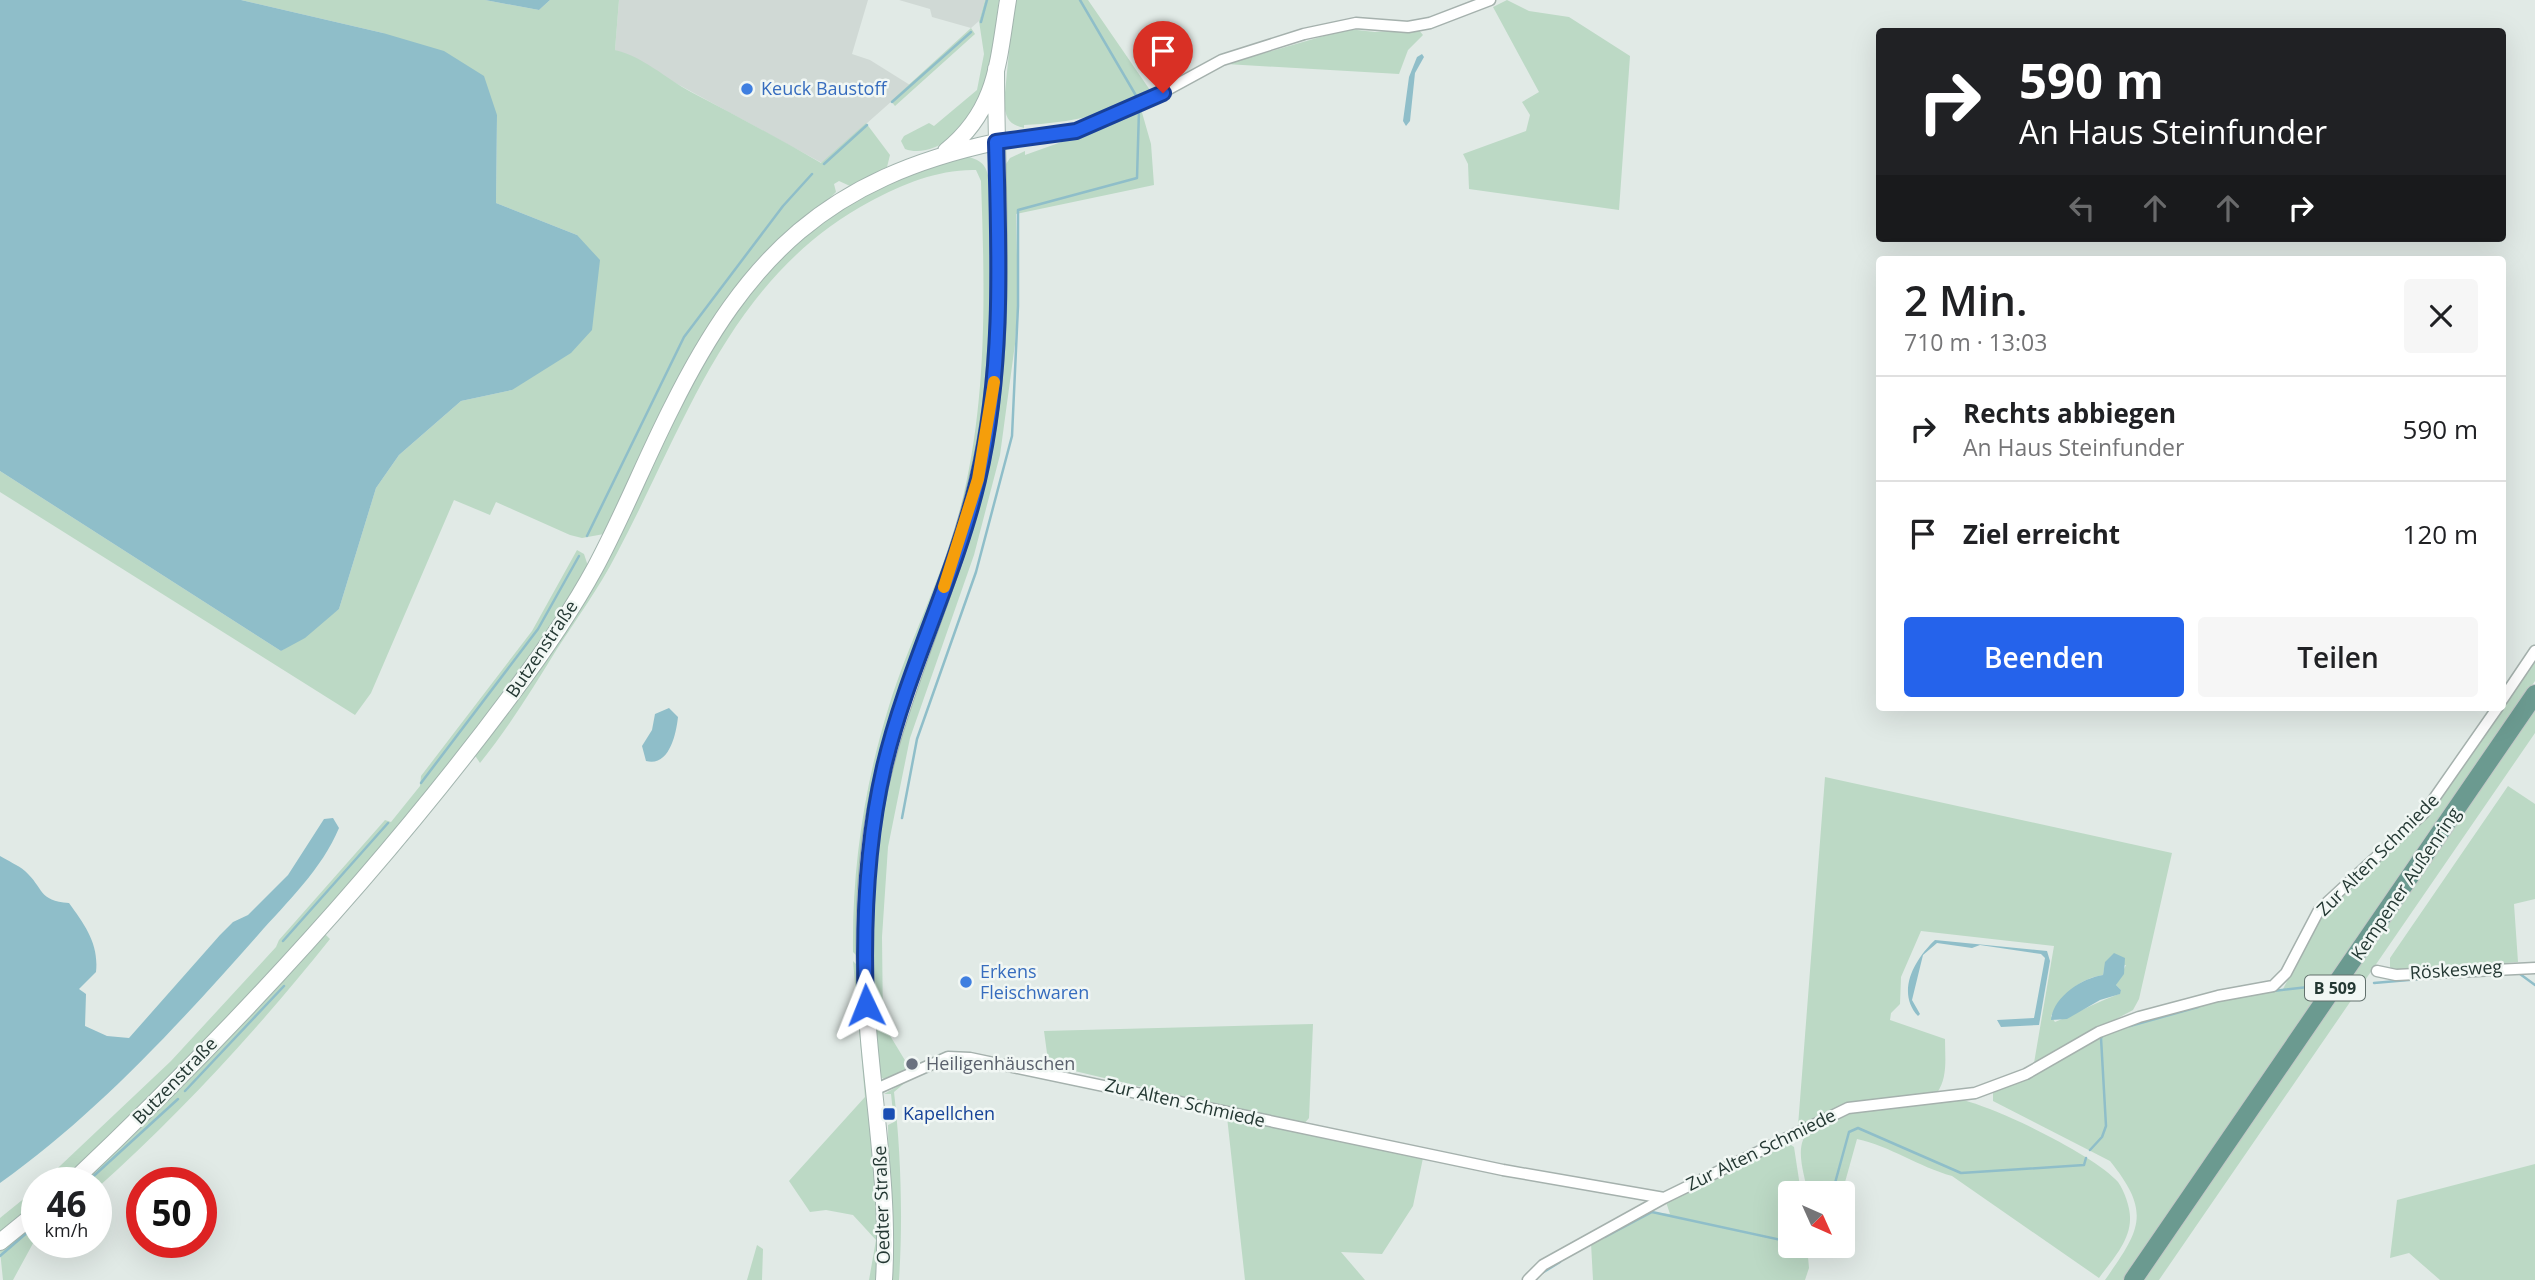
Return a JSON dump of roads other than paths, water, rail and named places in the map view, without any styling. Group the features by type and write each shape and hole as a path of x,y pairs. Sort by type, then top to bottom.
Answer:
{"main road":[{"name":"Kempener Außenring","path":"2133,1280 2535,694"}],"street":[{"path":"944,153 974,126 985,107 996,69 1008,0"},
{"path":"1003,141 1076,131 1143,103 1222,60 1304,34 1356,23 1408,27 1430,23 1490,0"},
{"name":"Oedter Straße","path":"884,1280 886,1216 864,968 871,839 889,746 969,515 985,443 1000,302 1003,141 996,69"},
{"name":"Butzenstraße","path":"88,1167 173,1087 336,908 494,718 558,630 593,571 705,344 759,269 803,226 877,180 944,153 1003,141"},
{"path":"2506,694 2535,651"},
{"name":"Zur Alten Schmiede","path":"1528,1280 1543,1265 1664,1198 1848,1108 1975,1093 2026,1074 2099,1032 2139,1017 2218,996 2273,986 2286,973 2319,910 2424,813 2495,711"},
{"name":"Röskesweg","path":"2377,971 2396,975 2535,968"},
{"name":"Zur Alten Schmiede","path":"874,1090 948,1057 970,1058 1503,1170 1664,1198"},
{"path":"0,1242 21,1225"}],"water":[{"path":"0,0 241,0 383,33 444,51 484,76 497,115 496,203 577,235 600,260 592,330 571,353 512,390 461,401 399,455 376,488 339,609 305,638 281,651 0,471"},
{"path":"485,0 550,0 539,10"},
{"path":"1422,54 1424,57 1415,73 1410,121 1406,126 1403,121 1409,77 1417,57"},
{"path":"669,708 678,717 670,748 660,759 654,762 646,761 642,746 652,730 655,714"},
{"path":"333,818 339,828 314,871 292,897 136,1066 70,1128 0,1183 0,856 25,871 46,896 69,903 75,911 90,935 96,962 96,972 79,989 86,994 85,1026 107,1036 129,1038 220,935 233,922 248,915 288,875 324,819"},
{"path":"1935,940 2047,951 2050,961 2039,1025 2001,1027 1997,1020 2034,1018 2045,958 2041,954 1980,945 1972,948 1937,943 1923,955 1912,1000 1920,1014 1918,1016 1908,997 1910,976 1920,957"},
{"path":"2114,953 2125,958 2124,974 2116,985 2121,990 2120,994 2100,1000 2067,1019 2051,1020 2063,996 2078,984 2103,975 2105,962"}],"waterway":[{"path":"981,22 987,0"},
{"path":"1080,0 1138,99"},
{"path":"892,102 971,32"},
{"path":"902,818 917,739 976,572 1012,436 1018,306 1018,210 1137,178 1139,110"},
{"path":"824,164 867,125"},
{"path":"587,536 684,337 783,206 812,174"},
{"path":"421,783 538,629 579,556"},
{"path":"283,941 388,823"},
{"path":"2520,974 2535,985"},
{"path":"2374,983 2420,979"},
{"path":"185,1091 284,986"},
{"path":"2273,991 2317,986"},
{"path":"2130,1026 2198,1007"},
{"path":"2090,1150 2102,1137 2106,1126 2101,1038 2104,1034"},
{"path":"104,1167 178,1099"},
{"path":"1836,1181 1849,1132 1858,1128 1961,1173 2084,1165 2086,1158"},
{"path":"1605,1237 1652,1212 1778,1239"},
{"path":"0,1256 21,1238"},
{"path":"1542,1273 1560,1262"}],"place":[{"name":"Keuck Baustoff","path":"747,89"},
{"name":"Erkens Fleischwaren","path":"966,982"},
{"name":"Heiligenhäuschen","path":"912,1064"},
{"name":"Kapellchen","path":"889,1114"}]}
